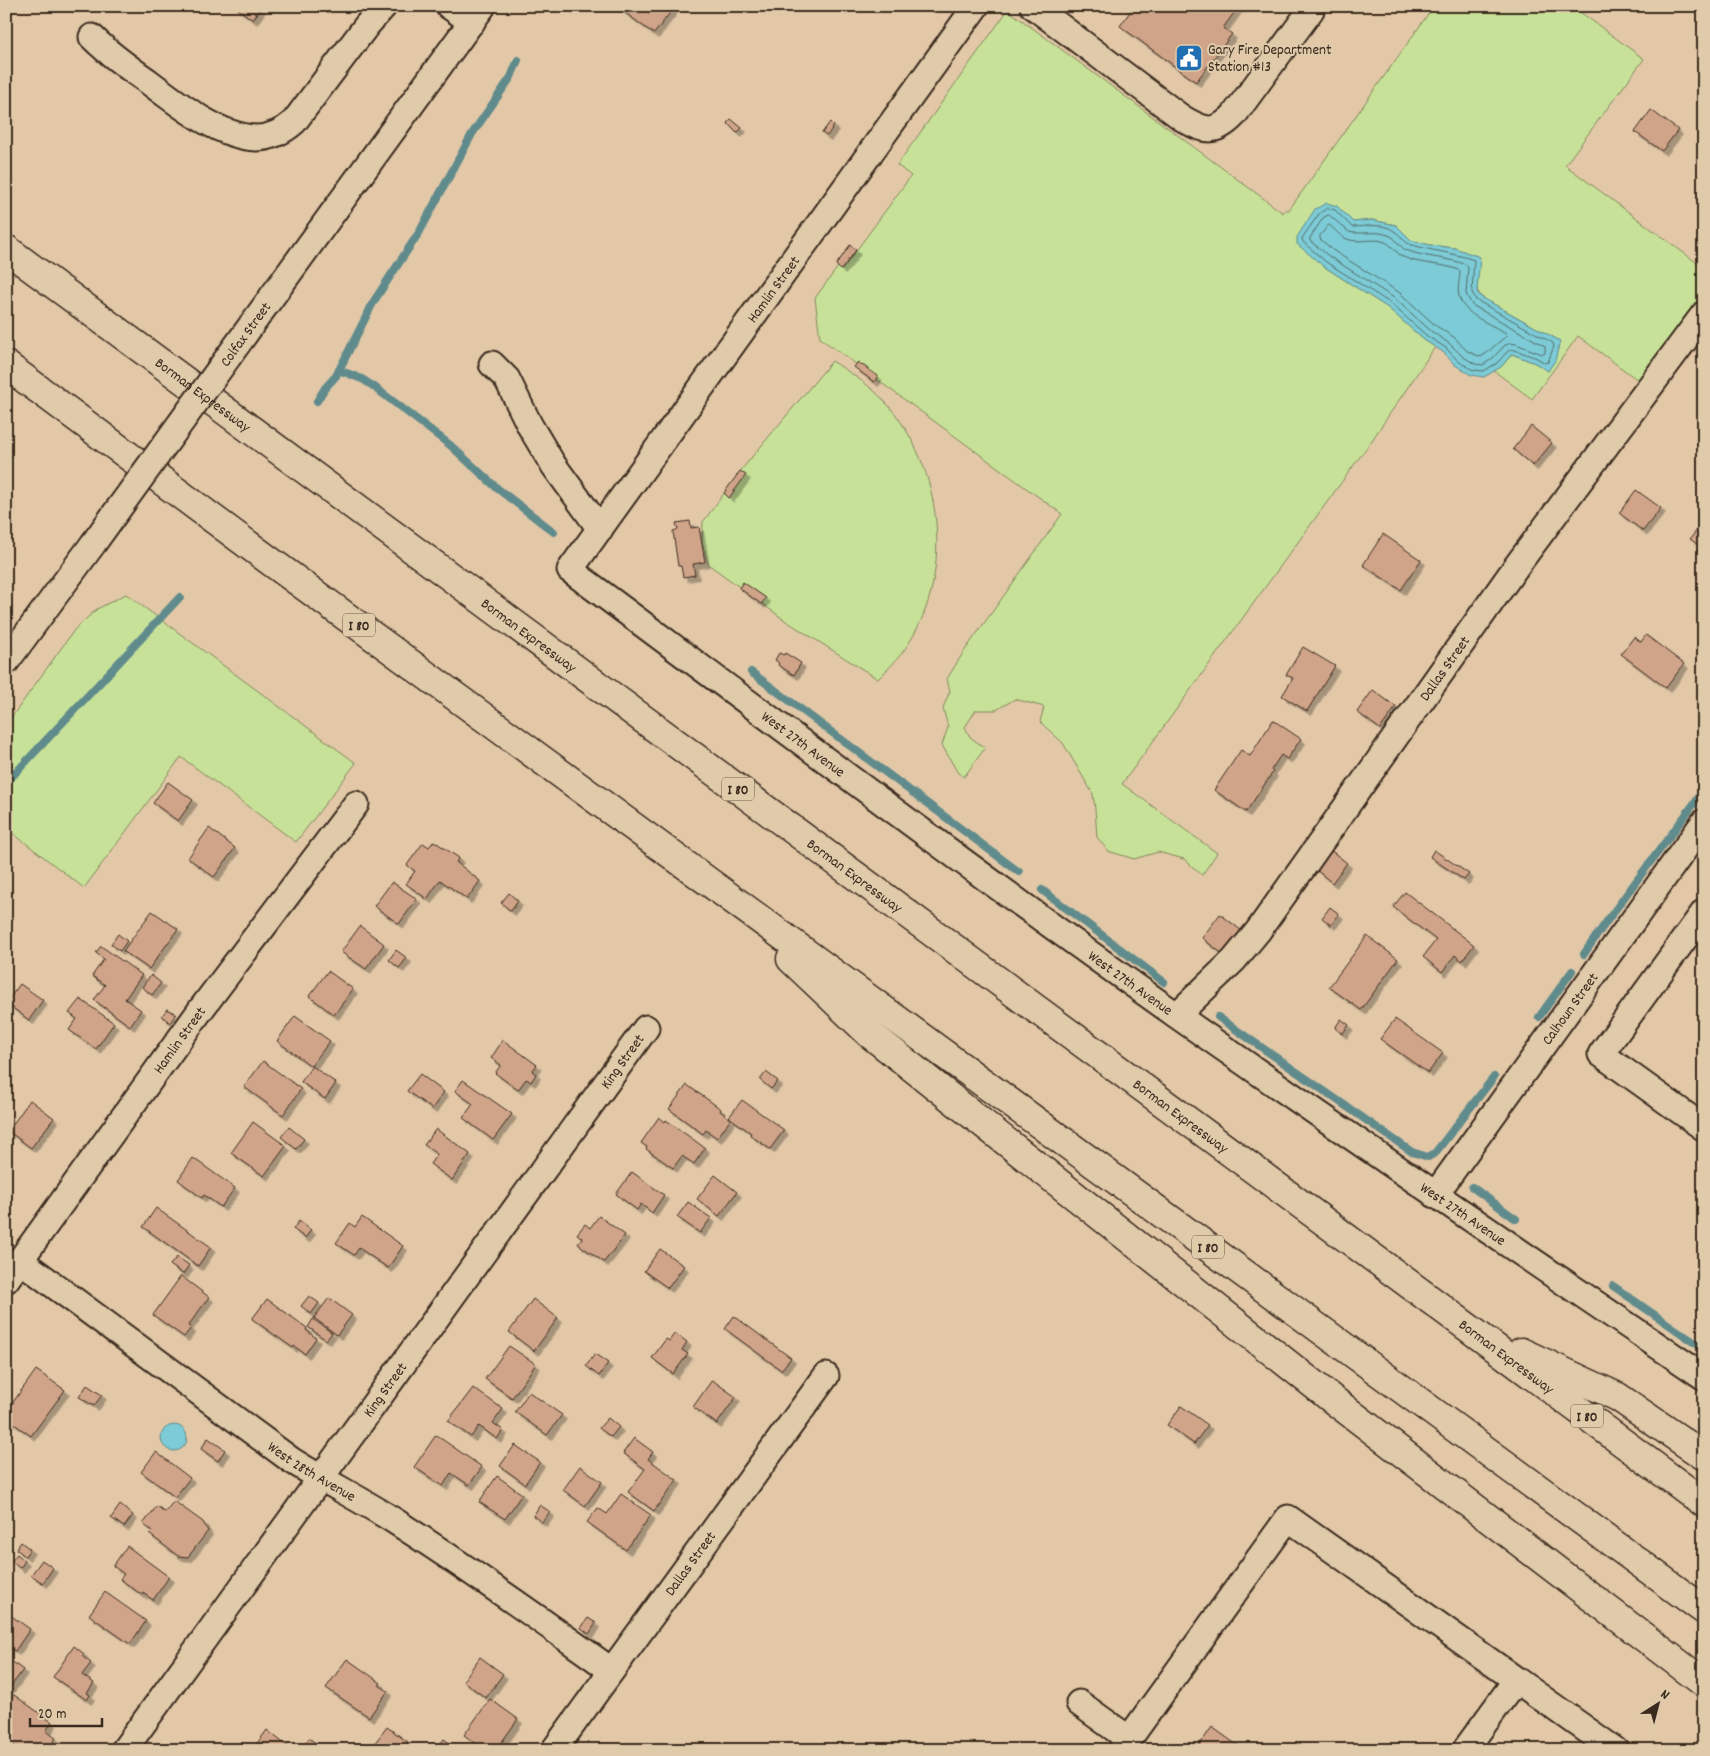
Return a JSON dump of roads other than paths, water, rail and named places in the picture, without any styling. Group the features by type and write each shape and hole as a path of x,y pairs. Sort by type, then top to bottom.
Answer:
{"highway":[{"name":"Borman Expressway","path":"6,249 1704,1503"},
{"name":"I 80","path":"6,365 258,552 1704,1610"},
{"path":"712,884 870,1034 1332,1399 1698,1680"},
{"path":"1470,1329 1618,1398 1704,1456"}],"street":[{"path":"92,37 114,57 199,118 236,134 257,138 276,133 294,122 366,25 384,6"},
{"path":"448,6 478,14"},
{"name":"Hamlin Street","path":"570,570 976,6"},
{"path":"1032,6 1182,118 1197,127 1209,130 1220,127 1234,115 1311,10"},
{"name":"Colfax Street","path":"6,662 478,14"},
{"name":"Dallas Street","path":"1177,1015 1234,960 1254,937 1518,564 1704,314"},
{"path":"492,364 507,379 530,426 552,463 600,529"},
{"name":"West 27th Avenue","path":"570,570 855,782 1177,1015 1435,1195 1704,1377"},
{"name":"Hamlin Street","path":"13,1271 202,1008 356,804"},
{"name":"Calhoun Street","path":"1435,1195 1704,822"},
{"path":"1704,912 1602,1054 1704,1128"},
{"name":"King Street","path":"124,1750 646,1028"},
{"name":"West 28th Avenue","path":"13,1271 321,1479 377,1510 448,1555 611,1670"},
{"name":"Dallas Street","path":"554,1750 826,1376"},
{"path":"1079,1703 1125,1744 1288,1518 1615,1750"},
{"path":"1466,1750 1516,1680"}],"water":[{"path":"1327,203 1337,206 1353,222 1372,220 1396,225 1411,240 1430,245 1455,248 1480,257 1477,292 1481,297 1560,341 1555,361 1548,371 1535,363 1512,354 1501,367 1484,377 1471,375 1455,365 1443,352 1424,340 1388,308 1323,266 1297,244 1297,237 1315,209"},
{"path":"174,1425 183,1429 187,1438 183,1447 174,1451 165,1447 161,1438 165,1429"}],"waterway":[{"path":"317,401 336,376 374,301 420,231 472,134 511,77 518,60"},
{"path":"339,370 362,379 373,386 450,445 498,489 554,532"},
{"path":"6,783 180,597"},
{"path":"751,672 1019,872"},
{"path":"1584,954 1704,790"},
{"path":"1042,890 1164,982"},
{"path":"1539,1017 1572,971"},
{"path":"1218,1017 1412,1152 1428,1157 1435,1153 1494,1077"},
{"path":"1472,1187 1516,1219"},
{"path":"1613,1286 1704,1349"}],"place":[{"name":"Gary Fire Department Station #13","path":"1189,58"}]}
